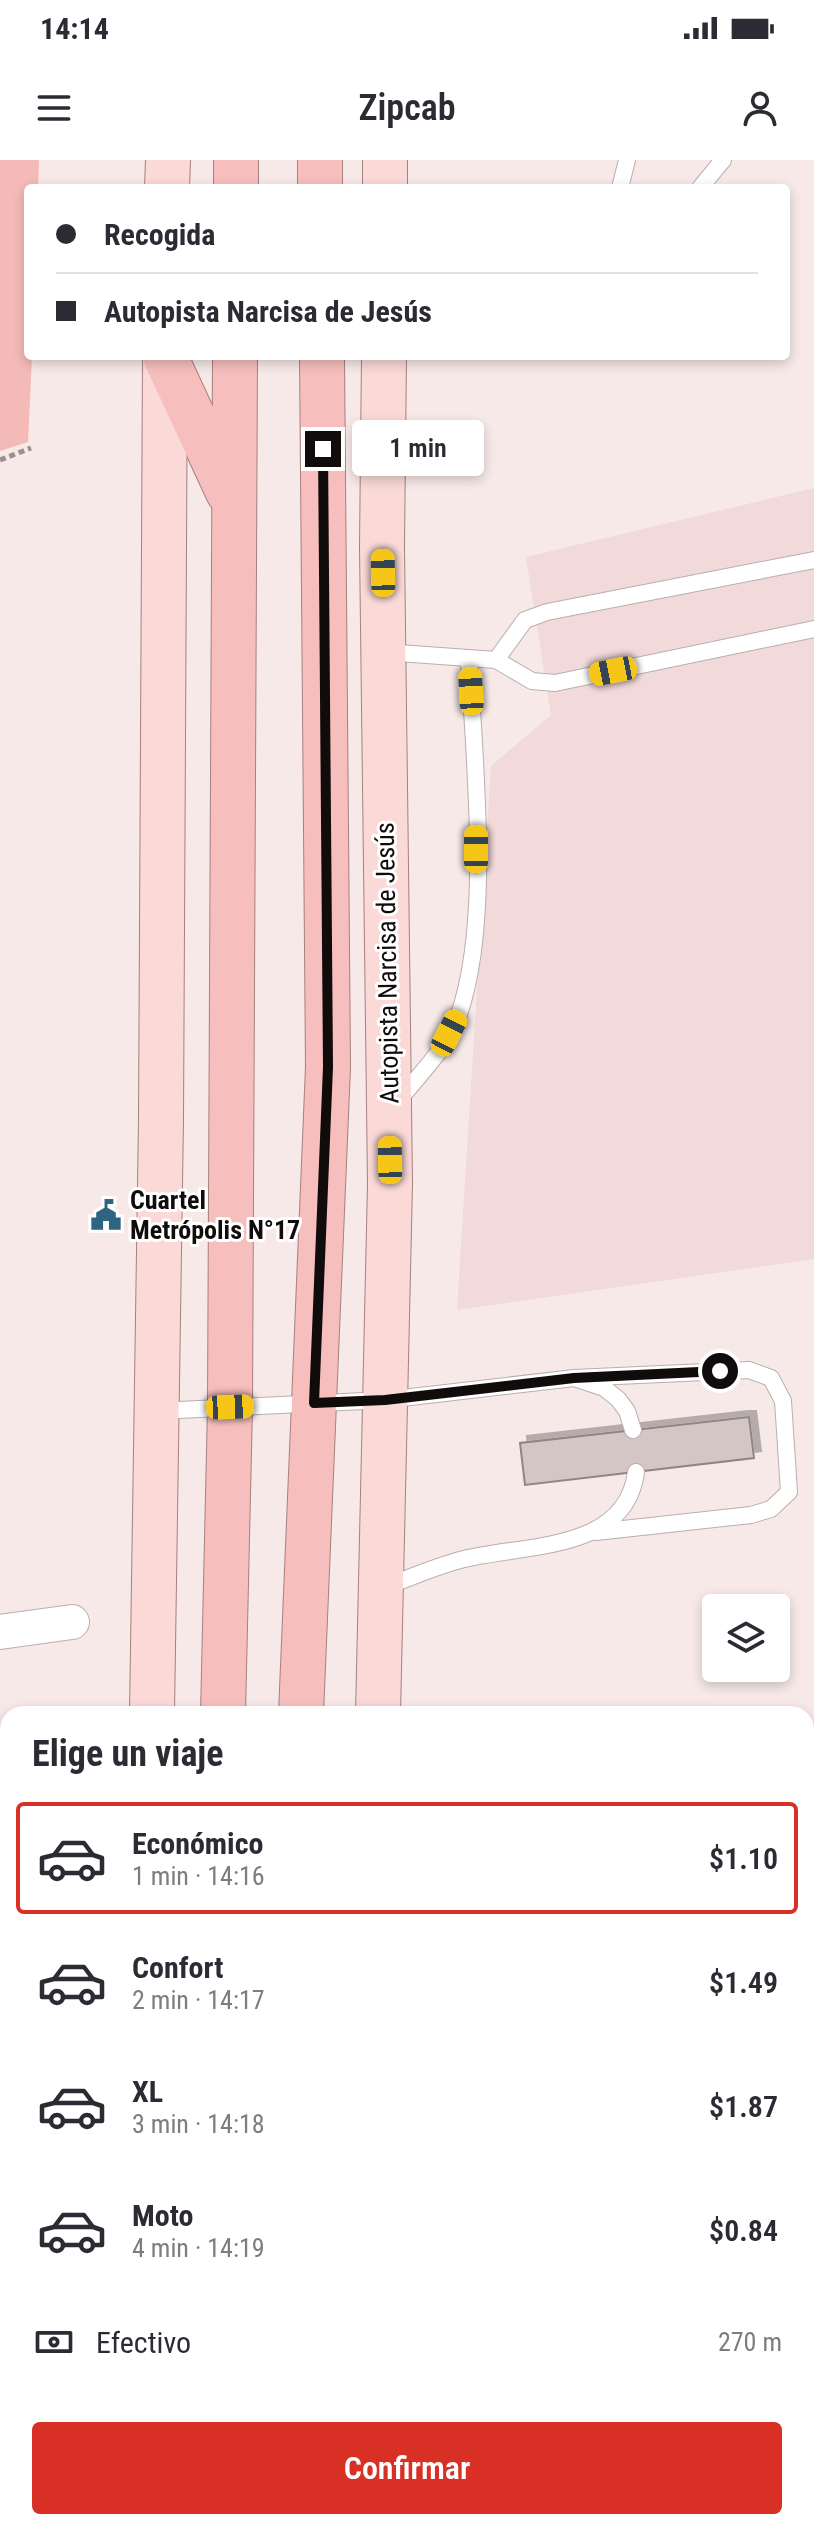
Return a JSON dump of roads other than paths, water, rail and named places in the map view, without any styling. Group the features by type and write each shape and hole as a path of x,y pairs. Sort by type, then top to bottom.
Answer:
{"highway":[{"path":"236,160 236,184"},
{"path":"320,160 320,184"},
{"path":"167,360 234,504"},
{"path":"223,1706 230,1407 235,360"},
{"path":"301,1706 328,1067 322,360"}],"main road":[{"path":"167,184 168,160"},
{"path":"385,160 385,184"},
{"path":"152,1706 165,360"},
{"name":"Autopista Narcisa de Jesús","path":"378,1706 389,1111 384,360"}],"street":[{"path":"0,1632 72,1622"}],"lane":[{"path":"621,184 627,160"},
{"path":"703,184 723,160"},
{"path":"496,660 525,620 547,612 814,560"},
{"path":"384,652 496,660 532,681 555,683 814,629"},
{"path":"389,1111 441,1049 452,1028 475,944 476,818 469,659"},
{"path":"155,1411 385,1400 574,1378 749,1370 771,1378 783,1401 789,1492 771,1509 751,1515 596,1532 464,1559 381,1589"},
{"path":"574,1378 604,1388 618,1399 627,1411 633,1430"},
{"path":"596,1532 626,1507 634,1491 636,1472"}],"place":[{"name":"Cuartel Metrópolis N°17","path":"106,1215"}]}
